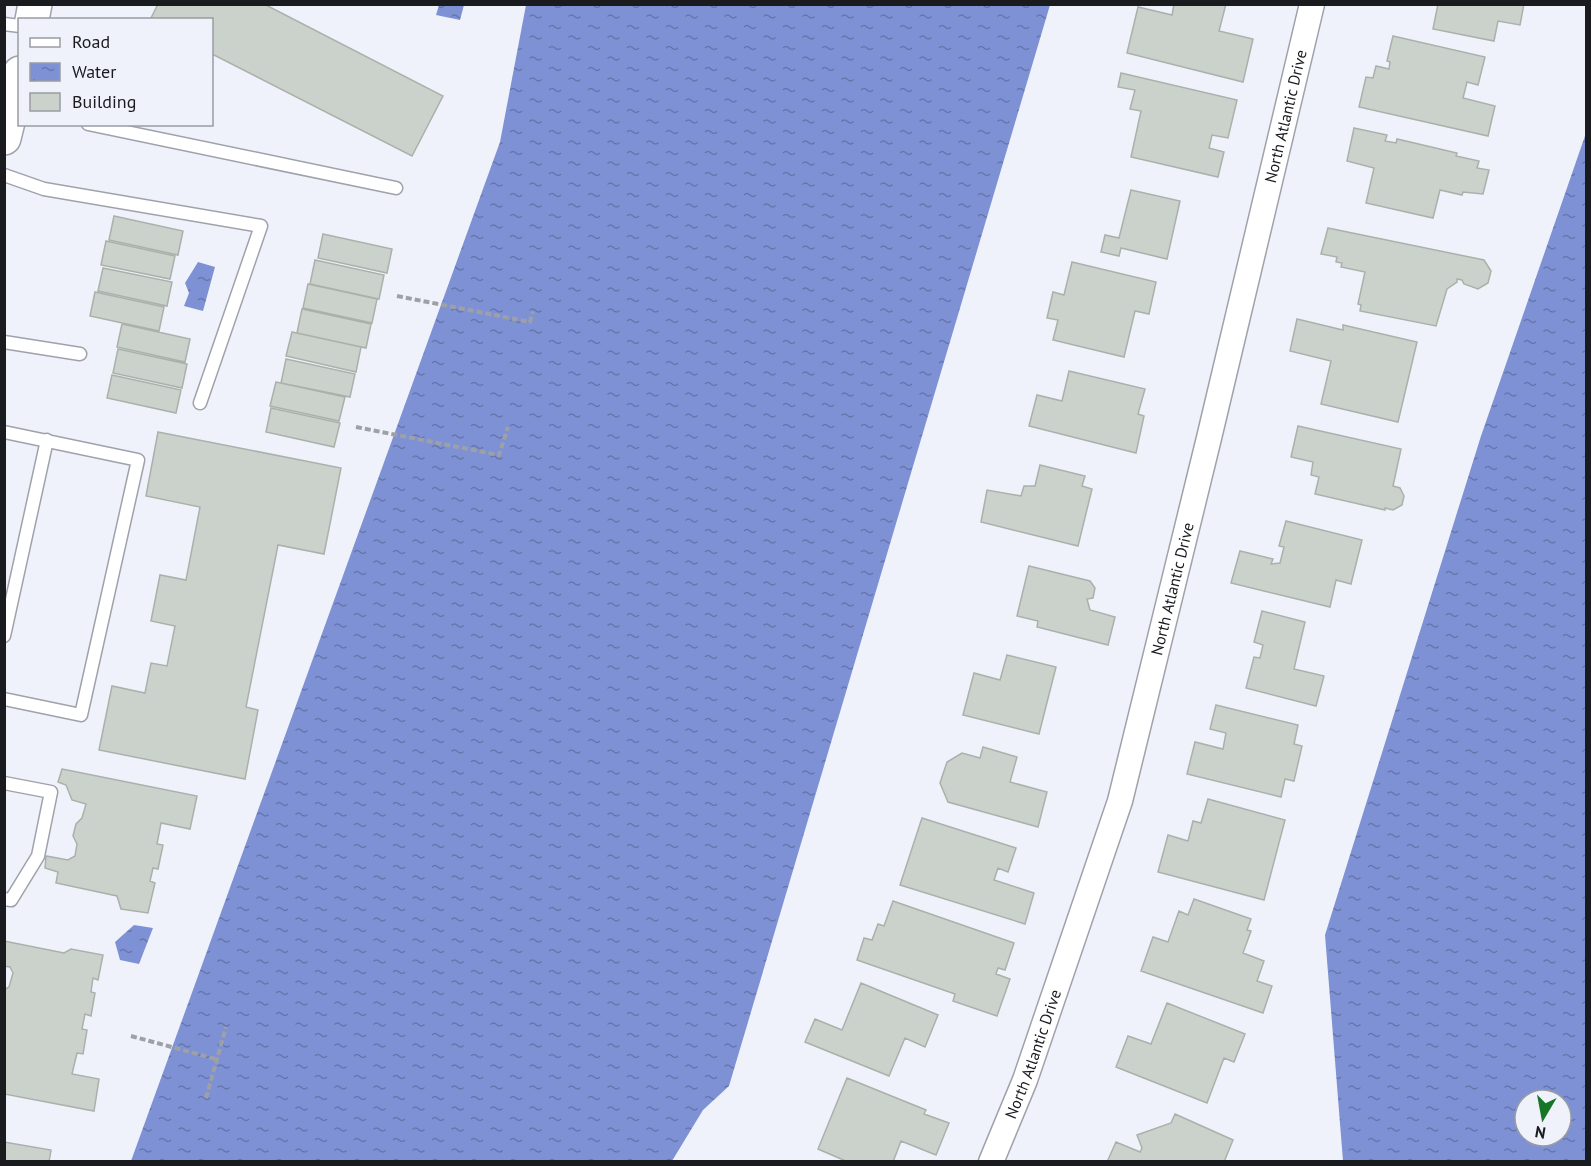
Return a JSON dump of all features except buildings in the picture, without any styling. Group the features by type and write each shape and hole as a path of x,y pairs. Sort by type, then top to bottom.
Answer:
{"main road":[{"path":"12,119 18,84"}],"street":[{"name":"North Atlantic Drive","path":"991,1161 1025,1080 1120,801 1312,4"}],"lane":[{"path":"97,126 396,188"},
{"path":"4,175 44,189 261,226 200,404"},
{"path":"4,342 80,354"},
{"path":"4,432 138,460 81,715 4,699"},
{"path":"4,636 47,440"},
{"path":"4,783 51,792 38,856 11,900 4,898"}],"path":[{"path":"398,296 530,322 533,312"},
{"path":"356,427 499,455 508,427"},
{"path":"206,1098 226,1027"},
{"path":"131,1036 216,1059"}],"water":[{"path":"439,5 464,5 460,20 436,15"},
{"path":"526,5 1050,5 729,1086 703,1110 672,1161 131,1161 500,142"},
{"path":"1586,133 1586,1161 1343,1161 1325,935 1481,436"},
{"path":"198,262 215,267 203,311 184,306 189,293 185,283"},
{"path":"134,925 153,928 139,964 120,960 115,942"}]}
